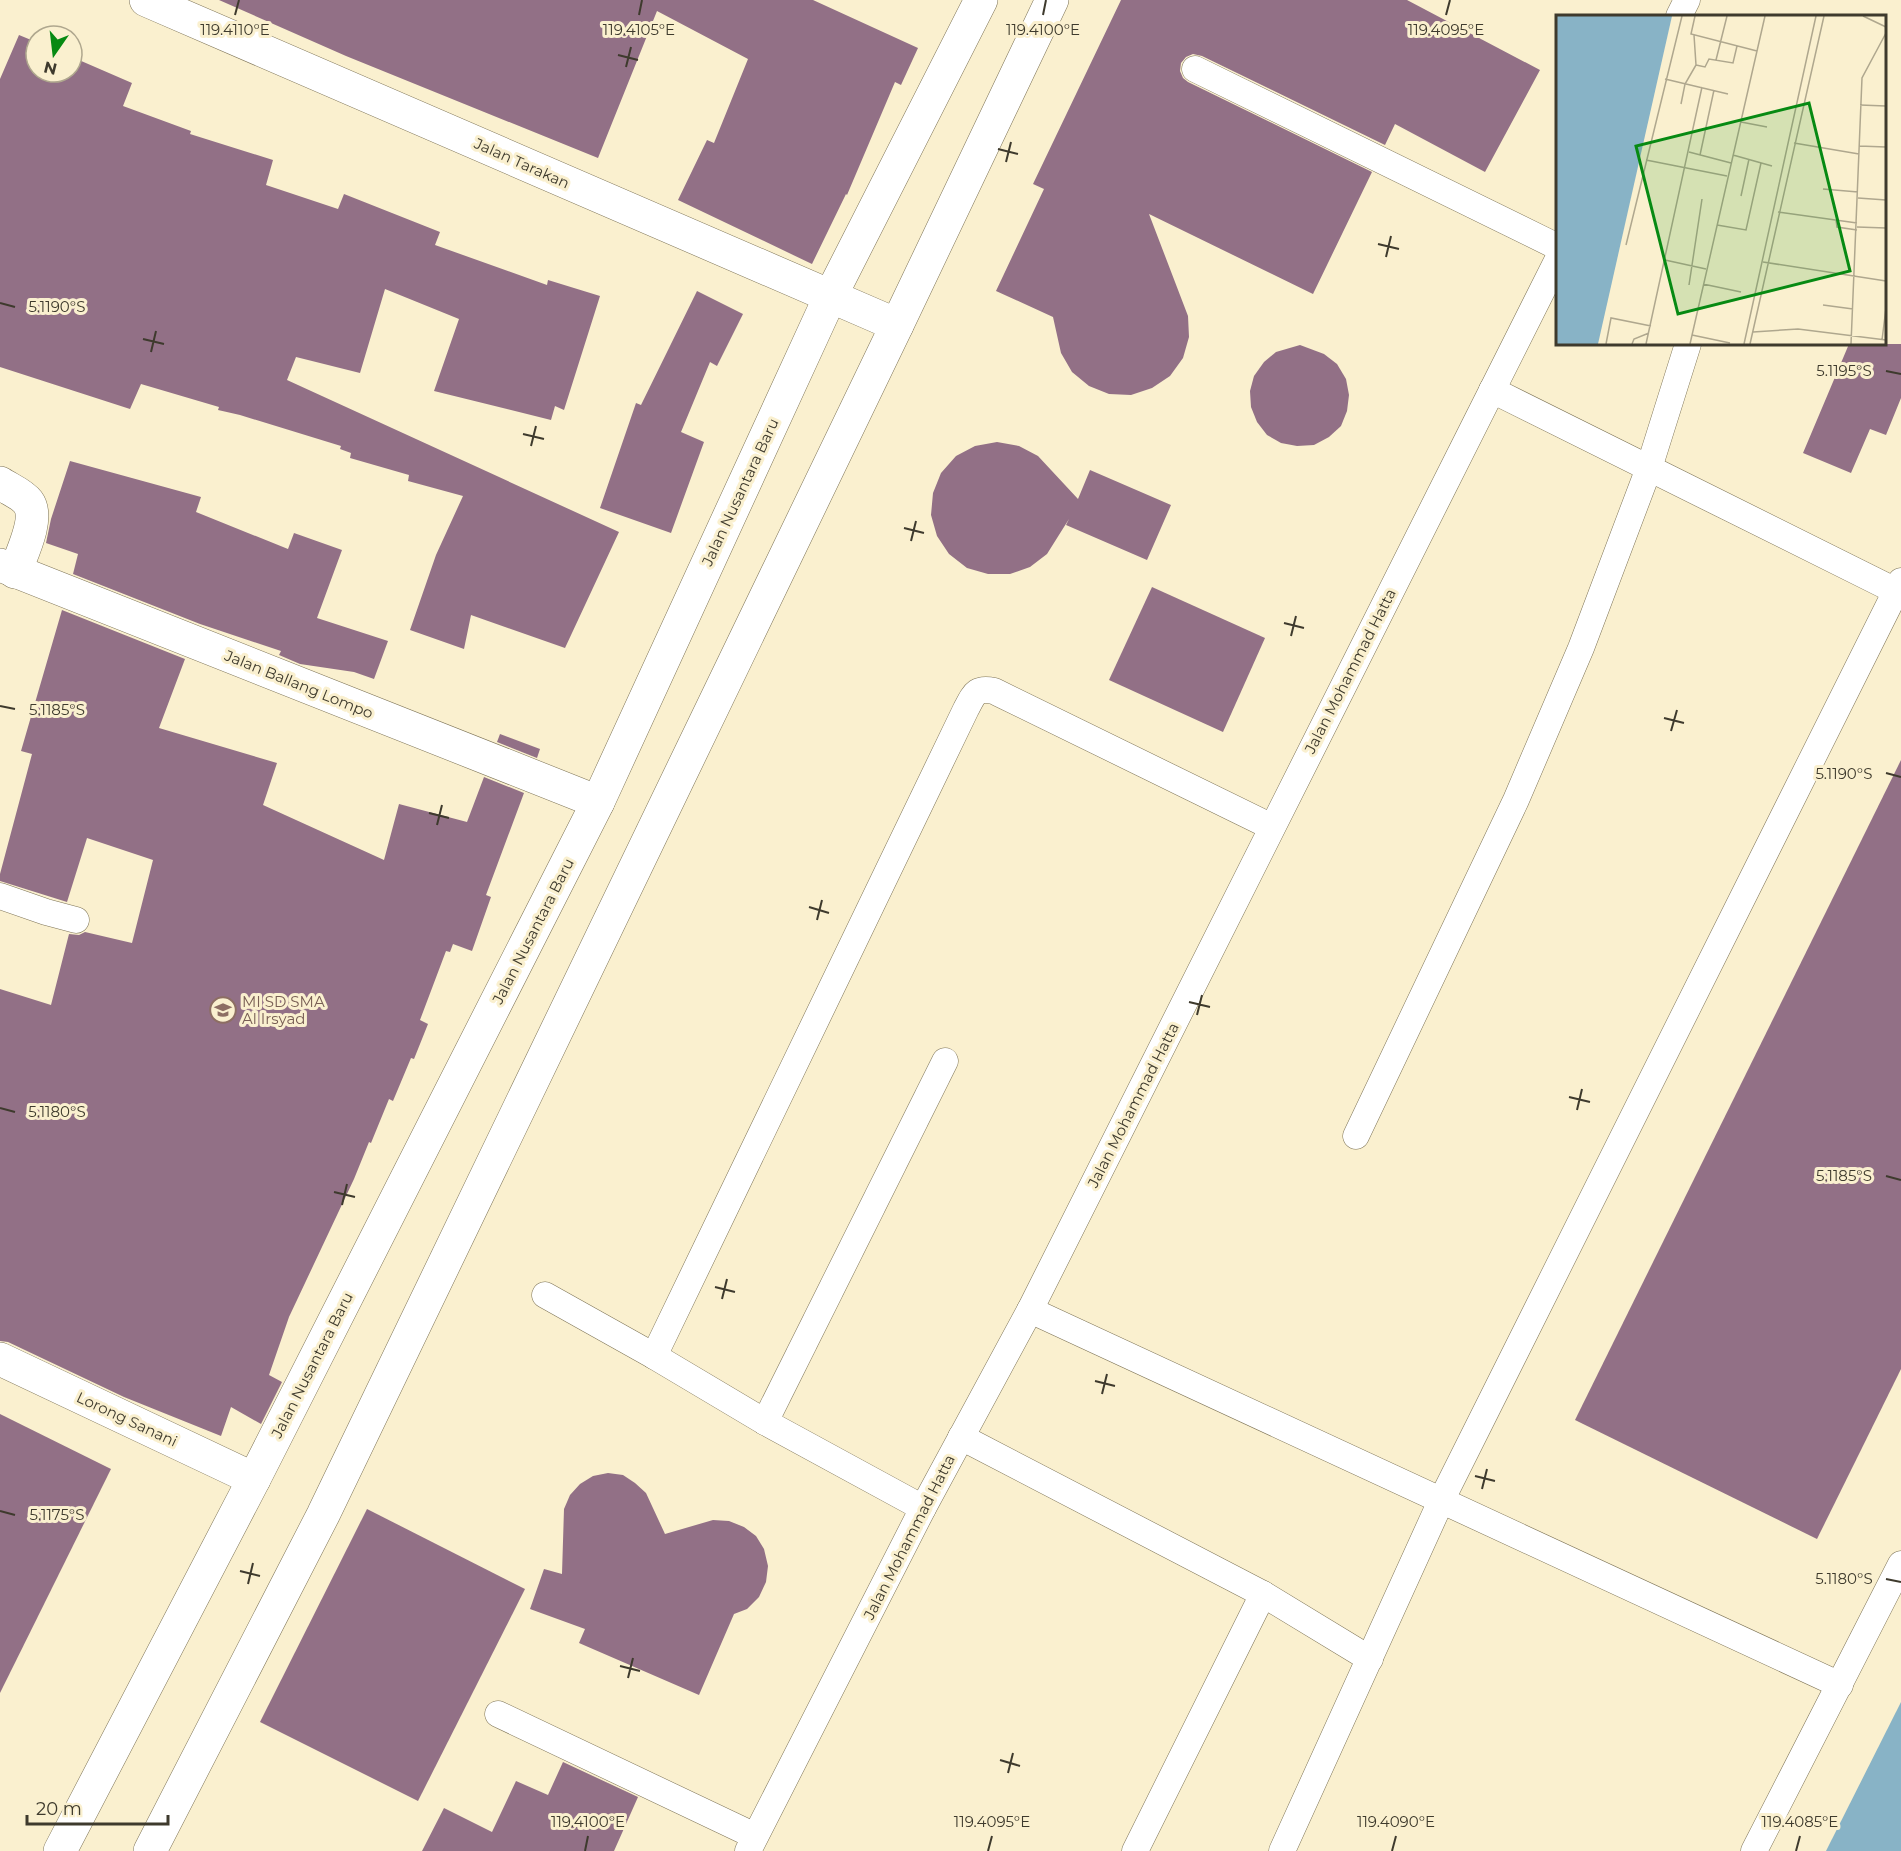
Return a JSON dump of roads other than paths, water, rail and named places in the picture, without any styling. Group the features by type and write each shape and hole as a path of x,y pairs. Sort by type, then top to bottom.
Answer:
{"main road":[{"name":"Jalan Tarakan","path":"146,0 897,326"},
{"name":"Jalan Nusantara Baru","path":"60,1851 254,1479 598,802 830,297 981,0"},
{"path":"150,1851 323,1515 1052,0"},
{"path":"0,483 22,496 32,511 30,529 7,568"},
{"name":"Jalan Ballang Lompo","path":"7,568 598,802"},
{"name":"Lorong Sanani","path":"0,1359 254,1479"}],"lane":[{"path":"1679,15 1687,0"},
{"path":"1195,69 1556,247"},
{"name":"Jalan Mohammad Hatta","path":"752,1844 923,1508 1030,1310 1556,261"},
{"path":"1356,1136 1516,800 1581,648 1649,468 1688,345"},
{"path":"1282,1851 1442,1501 1899,586 1649,468 1492,390"},
{"path":"654,1356 976,692 985,689 994,691 1272,827"},
{"path":"0,896 76,920"},
{"path":"765,1422 945,1060"},
{"path":"545,1295 765,1422 923,1508"},
{"path":"1030,1310 1840,1686"},
{"path":"961,1437 1263,1594 1370,1659"},
{"path":"1754,1851 1901,1564"},
{"path":"1135,1851 1263,1594"},
{"path":"498,1714 681,1803 752,1844"}],"water":[{"path":"1901,1702 1901,1851 1826,1851"}],"place":[{"name":"MI SD SMA Al Irsyad","path":"223,1010"}]}
